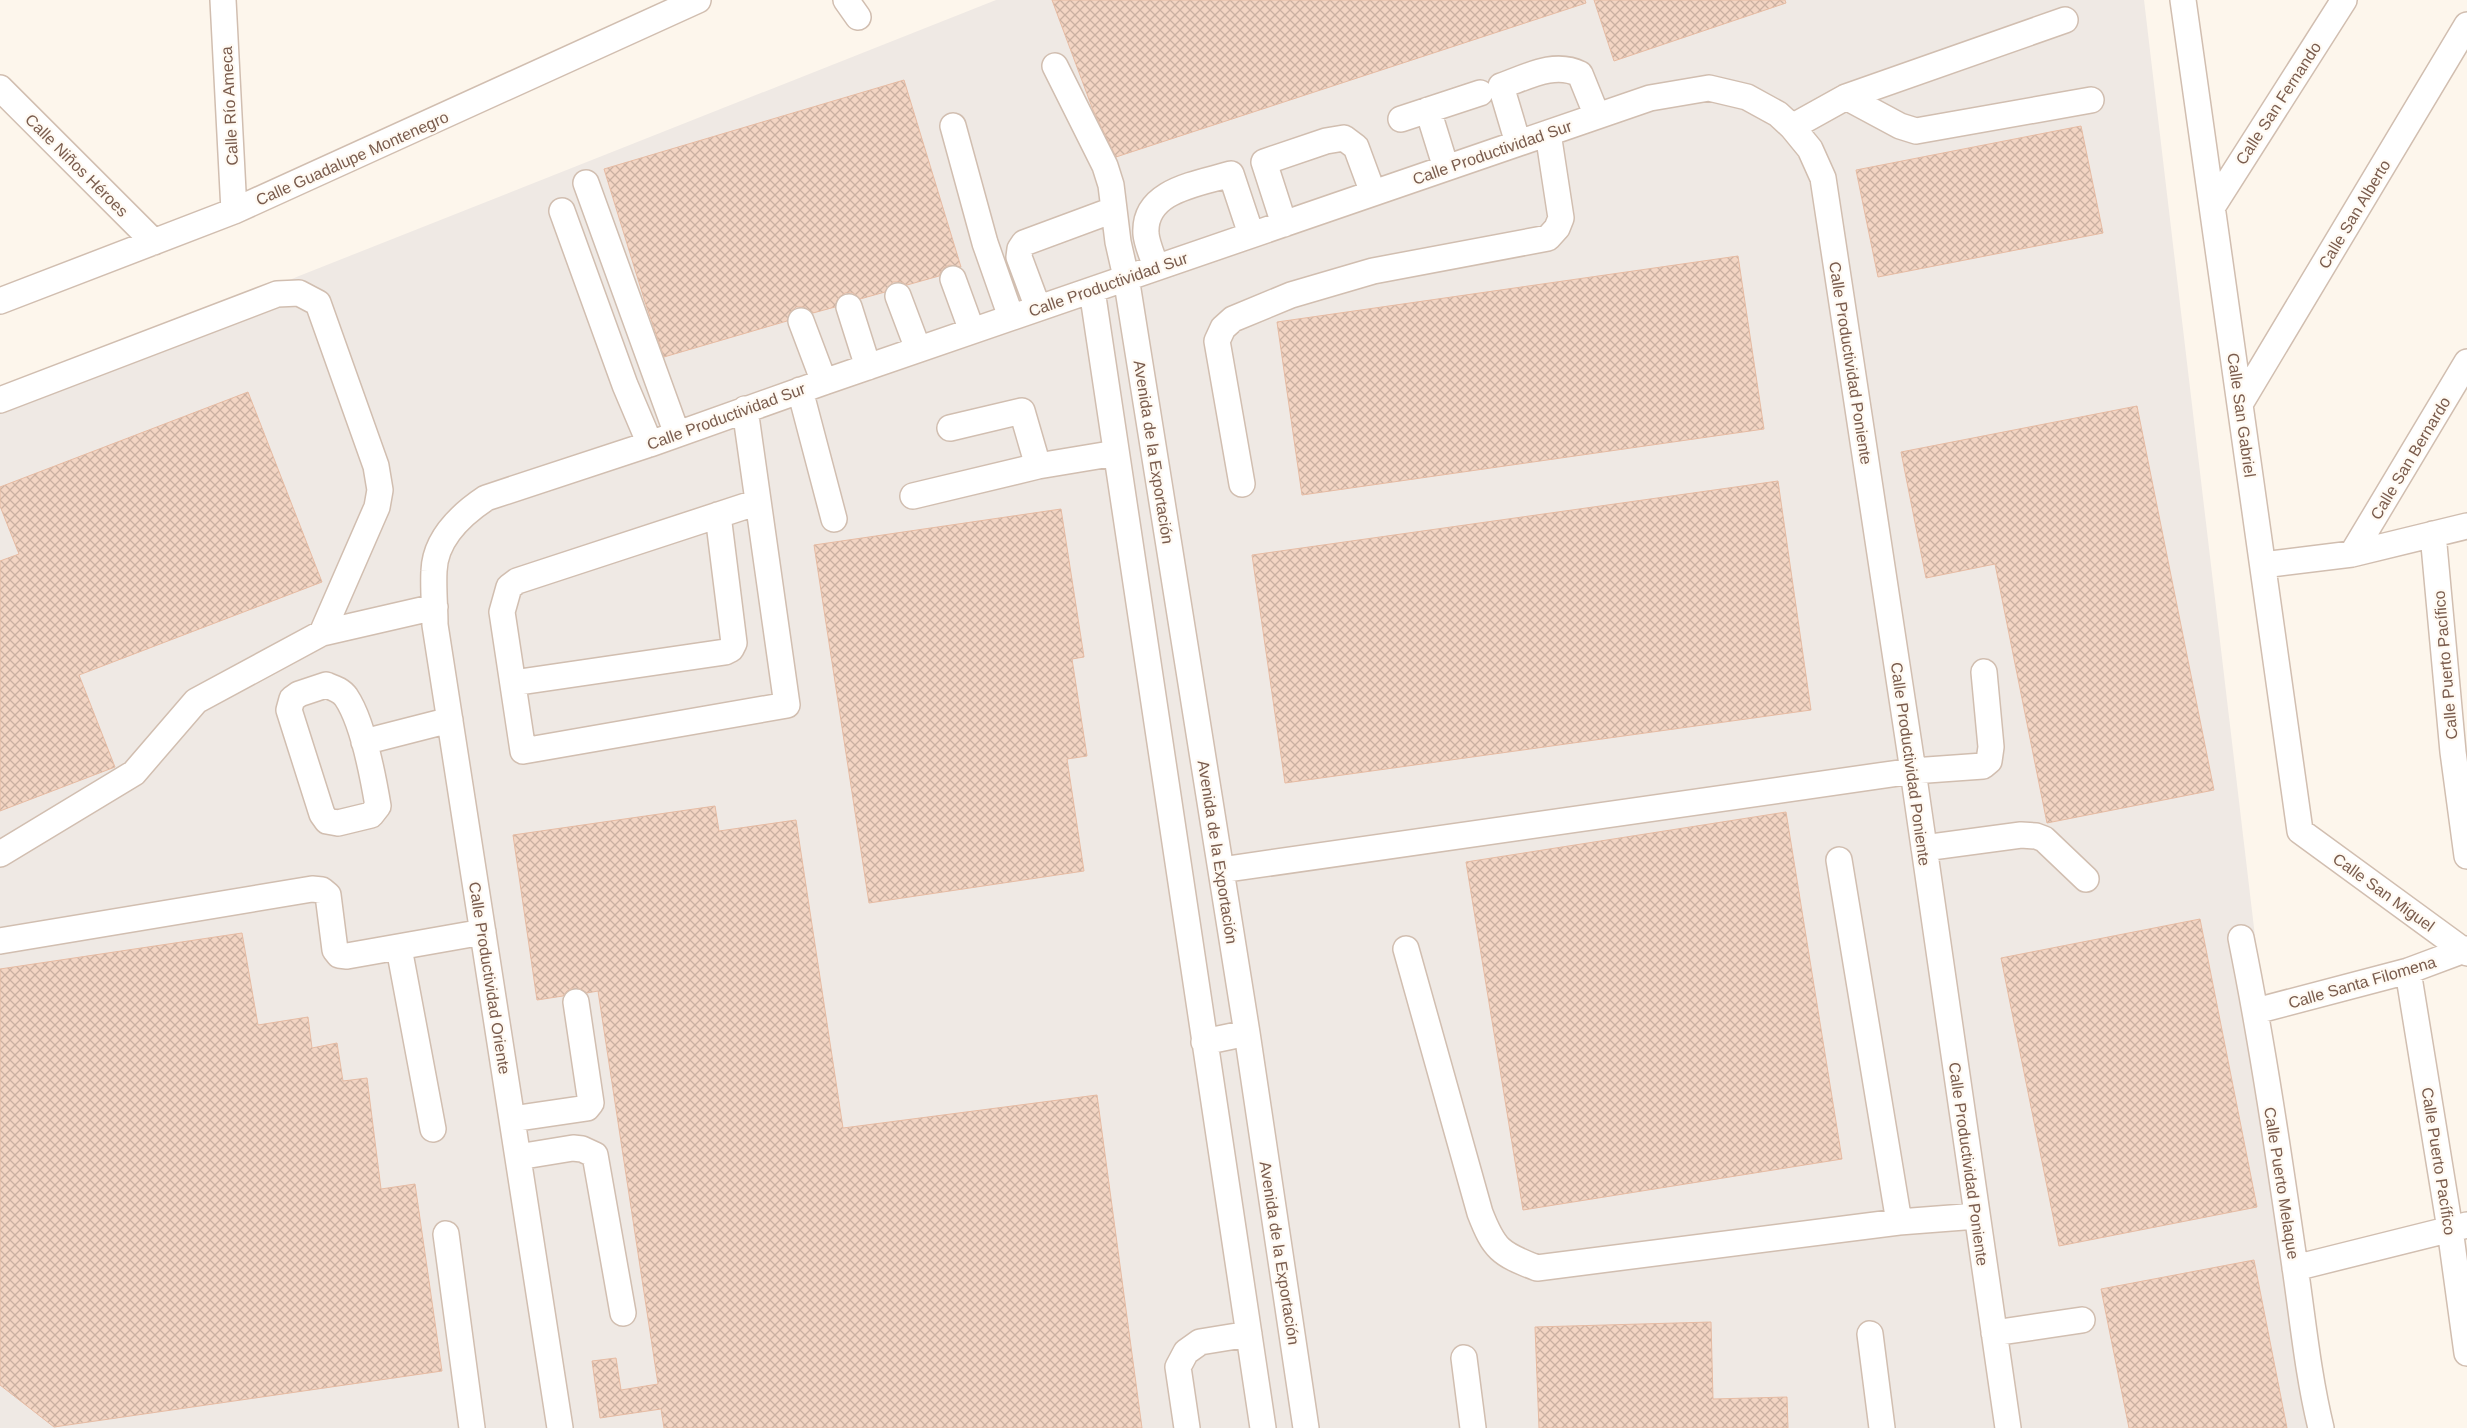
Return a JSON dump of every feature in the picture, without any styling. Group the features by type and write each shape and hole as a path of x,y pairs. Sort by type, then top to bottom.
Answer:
{"street":[{"name":"Calle Río Ameca","path":"223,0 234,211"},
{"name":"Calle Guadalupe Montenegro","path":"0,301 234,211 698,0"},
{"name":"Calle San Gabriel","path":"2183,0 2300,831"},
{"name":"Calle San Fernando","path":"2213,206 2344,0"},
{"path":"1785,121 1846,97 2065,20"},
{"name":"Calle San Alberto","path":"2240,404 2467,25"},
{"name":"Avenida de la Exportación","path":"1055,66 1106,166 1111,185 1247,1033 1306,1428"},
{"path":"1518,143 1501,86 1549,69 1568,68 1580,74 1597,116"},
{"name":"Calle Niños Héroes","path":"0,88 154,242"},
{"name":"Calle Productividad Sur","path":"450,530 465,512 486,498 650,444 918,349 1650,98 1709,88 1747,97 1785,121"},
{"path":"1401,119 1480,93"},
{"path":"1846,97 1900,126 1916,131 2091,100"},
{"path":"1428,110 1446,168"},
{"name":"Calle Productividad Poniente","path":"1785,121 1810,149 1824,178 1913,771 2008,1428"},
{"path":"953,126 985,243 1011,317"},
{"path":"1242,484 1217,341 1223,328 1232,319 1291,295 1373,271 1548,238 1557,228 1561,218 1548,133"},
{"path":"1284,224 1264,162 1326,141 1344,138 1356,147 1373,193"},
{"path":"1156,267 1146,235 1147,216 1152,206 1165,195 1231,174 1251,234"},
{"path":"586,183 677,434"},
{"path":"1038,308 1019,257 1020,249 1024,243 1114,210"},
{"path":"562,211 625,385 650,444"},
{"path":"953,279 972,331"},
{"path":"1092,290 1262,1428"},
{"path":"0,400 277,294 299,293 318,303 376,466 380,490 377,507 322,633"},
{"path":"898,296 918,349"},
{"path":"848,307 868,367"},
{"path":"801,321 824,382"},
{"name":"Calle San Bernardo","path":"2352,554 2467,362"},
{"path":"800,390 834,519"},
{"path":"745,409 787,705 523,751 502,612 509,587 517,581 758,502"},
{"path":"950,428 1022,411 1038,466"},
{"path":"913,496 1038,466 1116,453"},
{"path":"513,684 725,652 731,649 734,643 718,515"},
{"path":"2263,565 2352,554 2467,526"},
{"name":"Calle Productividad Oriente","path":"450,530 434,569 435,625 560,1428"},
{"name":"Calle Puerto Pacífico","path":"2433,534 2460,746 2467,856"},
{"path":"0,854 134,773 196,700 322,633 436,607"},
{"path":"1221,870 1913,771 1983,766 1989,761 1991,746 1984,672"},
{"path":"326,685 338,689 346,698 364,742 378,806 371,815 338,823 327,821 322,814 289,710 292,699 299,694 326,685"},
{"path":"364,742 450,720"},
{"name":"Calle San Miguel","path":"2300,831 2466,951"},
{"path":"1924,848 2021,836 2036,836 2044,840 2086,879"},
{"path":"1839,860 1899,1222"},
{"path":"0,941 312,889 322,890 328,896 335,950 339,954 347,956 483,932"},
{"name":"Calle Puerto Melaque","path":"2242,938 2256,1012 2295,1268 2310,1383 2321,1428"},
{"path":"399,948 433,1129"},
{"path":"1406,949 1480,1213 1490,1239 1508,1257 1537,1268 1899,1222 1977,1216"},
{"name":"Calle Santa Filomena","path":"2256,1012 2408,971 2466,951"},
{"name":"Calle Puerto Pacífico","path":"2408,971 2459,1227 2467,1353"},
{"path":"512,1119 587,1108 591,1103 576,1002"},
{"path":"1204,1042 1247,1033"},
{"path":"518,1157 573,1148 582,1149 595,1155 623,1313"},
{"path":"2295,1268 2459,1227"},
{"path":"446,1234 472,1428"},
{"path":"1994,1332 2082,1320"},
{"path":"1187,1428 1178,1366 1186,1352 1200,1342 1249,1334"},
{"path":"1870,1334 1882,1428"},
{"path":"1464,1358 1473,1428"}],"shaded area":[{"path":"996,0 2144,0 2259,970 2322,1428 0,1428 0,403 299,276"}],"building":[{"path":"1052,0 1585,0 1586,3 1116,157 1093,110"},
{"path":"1594,0 1785,0 1786,3 1614,61"},
{"path":"904,80 961,267 949,265 942,269 939,276 907,285 901,282 893,282 885,292 860,299 853,293 845,293 838,298 835,307 813,313 804,307 796,307 790,312 787,321 664,357 604,169"},
{"path":"2081,126 2103,233 1878,277 1856,170"},
{"path":"1738,256 1764,429 1302,495 1277,322"},
{"path":"248,392 322,582 79,675 115,767 0,811 0,561 19,554 0,506 0,487"},
{"path":"2137,406 2214,790 2047,823 1995,564 1926,578 1901,452"},
{"path":"1778,481 1811,710 1285,783 1252,555"},
{"path":"1061,509 1084,657 1072,659 1087,756 1067,759 1084,871 869,903 814,545"},
{"path":"715,806 719,831 796,820 843,1128 1097,1095 1142,1428 664,1428 661,1409 600,1418 592,1361 616,1358 621,1390 658,1384 598,991 587,993 581,989 573,988 563,996 537,1000 513,835"},
{"path":"1786,812 1842,1159 1523,1210 1466,862"},
{"path":"2200,919 2257,1207 2059,1246 2001,958"},
{"path":"242,933 258,1025 308,1017 312,1048 337,1043 343,1081 367,1078 381,1189 415,1184 442,1371 54,1427 0,1385 0,969"},
{"path":"2254,1260 2287,1428 2129,1428 2101,1289"},
{"path":"1711,1322 1713,1399 1787,1397 1788,1428 1539,1428 1535,1327"}]}
